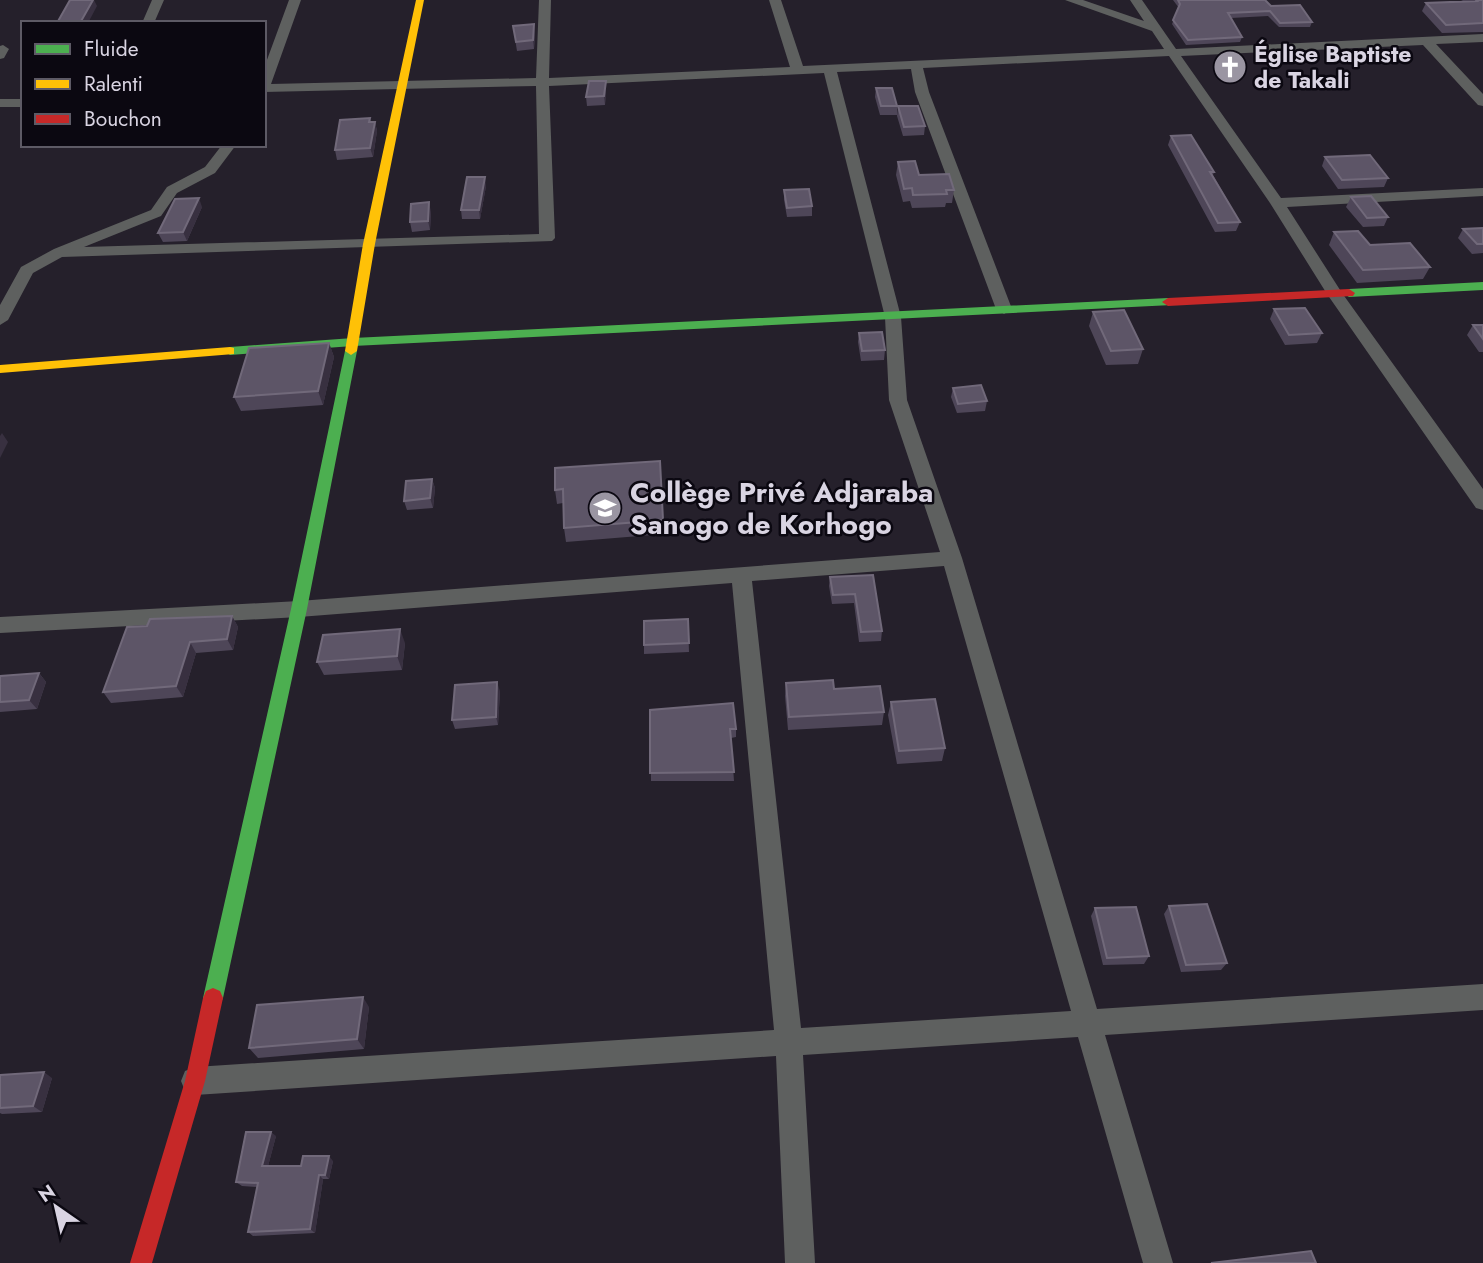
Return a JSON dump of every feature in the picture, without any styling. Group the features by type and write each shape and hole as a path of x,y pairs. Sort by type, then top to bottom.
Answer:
{"street":[{"path":"149,21 158,0"},
{"path":"266,81 295,0"},
{"path":"141,1263 195,1081 299,609 353,342 400,85 420,0"},
{"path":"59,252 547,238 542,82 545,0"},
{"path":"775,0 798,70"},
{"path":"1071,0 1157,29"},
{"path":"1136,0 1277,203 1335,294 1483,503"},
{"path":"266,87 542,82 1483,38"},
{"path":"1427,41 1483,102"},
{"path":"916,64 922,92 1004,309"},
{"path":"829,67 893,317 898,400 952,558 1158,1263"},
{"path":"0,103 21,103"},
{"path":"0,320 27,270 59,252 156,213 172,190 210,170 227,147"},
{"path":"1277,203 1483,192"},
{"path":"0,369 353,342 1483,286"},
{"path":"0,625 299,609 952,558"},
{"path":"741,575 789,1043 800,1263"},
{"path":"195,1081 1483,997"}],"building":[{"path":"70,0 93,0 81,21 58,21"},
{"path":"1178,0 1265,0 1271,6 1300,5 1312,22 1280,23 1270,11 1228,13 1242,37 1188,40 1173,20 1180,4"},
{"path":"1483,0 1483,23 1446,25 1426,3 1477,1"},
{"path":"534,24 533,40 516,42 513,26"},
{"path":"589,81 606,81 604,96 586,97"},
{"path":"876,88 892,88 897,106 881,106"},
{"path":"898,106 918,106 925,126 904,127"},
{"path":"370,118 369,122 375,122 370,148 335,150 340,120"},
{"path":"1191,135 1240,222 1218,223 1171,136"},
{"path":"1370,155 1388,178 1342,180 1325,157"},
{"path":"915,161 919,175 949,174 954,190 946,190 947,194 913,195 912,188 904,189 898,162"},
{"path":"467,177 485,177 479,210 461,210"},
{"path":"809,189 812,206 787,208 784,190"},
{"path":"1371,196 1388,217 1367,218 1351,197"},
{"path":"199,198 183,232 158,233 175,199"},
{"path":"429,202 428,221 410,222 411,204"},
{"path":"1483,228 1483,244 1477,244 1463,229"},
{"path":"1358,231 1370,245 1410,243 1430,267 1363,270 1334,232"},
{"path":"1305,308 1322,333 1289,335 1274,309"},
{"path":"1124,310 1143,349 1111,351 1093,312"},
{"path":"1473,325 1483,325 1483,339"},
{"path":"882,332 885,350 862,351 859,333"},
{"path":"329,343 318,391 234,397 249,348"},
{"path":"981,385 987,401 958,404 953,388"},
{"path":"660,461 663,520 564,528 563,489 555,490 555,468"},
{"path":"432,479 430,498 404,501 406,481"},
{"path":"873,575 882,631 861,632 855,594 833,595 830,577"},
{"path":"232,616 227,639 190,642 176,686 103,692 127,627 147,626 150,619"},
{"path":"688,619 689,643 644,645 644,621"},
{"path":"400,629 397,656 317,662 323,635"},
{"path":"39,673 29,700 0,702 0,676"},
{"path":"833,680 834,689 880,686 884,712 789,717 786,683"},
{"path":"497,682 496,717 452,720 455,685"},
{"path":"935,699 945,748 899,751 891,702"},
{"path":"733,703 736,729 730,729 734,772 650,773 650,710"},
{"path":"1207,904 1227,963 1186,965 1169,906"},
{"path":"1136,907 1149,956 1107,958 1095,908"},
{"path":"363,997 357,1039 249,1048 257,1005"},
{"path":"44,1072 33,1106 0,1108 0,1075"},
{"path":"246,1132 271,1132 262,1166 301,1166 303,1156 329,1156 325,1175 319,1175 310,1229 248,1232 258,1183 236,1182"},
{"path":"1311,1251 1316,1263 1211,1263"}],"traffic: fast":[{"path":"1349,293 1483,286"},
{"path":"230,351 353,342 1168,302"},
{"path":"213,998 299,609 351,351"}],"traffic: slow":[{"path":"351,351 369,244 420,0"},
{"path":"0,369 230,351"}],"traffic: jam":[{"path":"1168,302 1349,293"},
{"path":"141,1263 195,1081 213,998"}],"place":[{"name":"Église Baptiste de Takali","path":"1230,67"},
{"name":"Collège Privé Adjaraba Sanogo de Korhogo","path":"605,508"}]}
